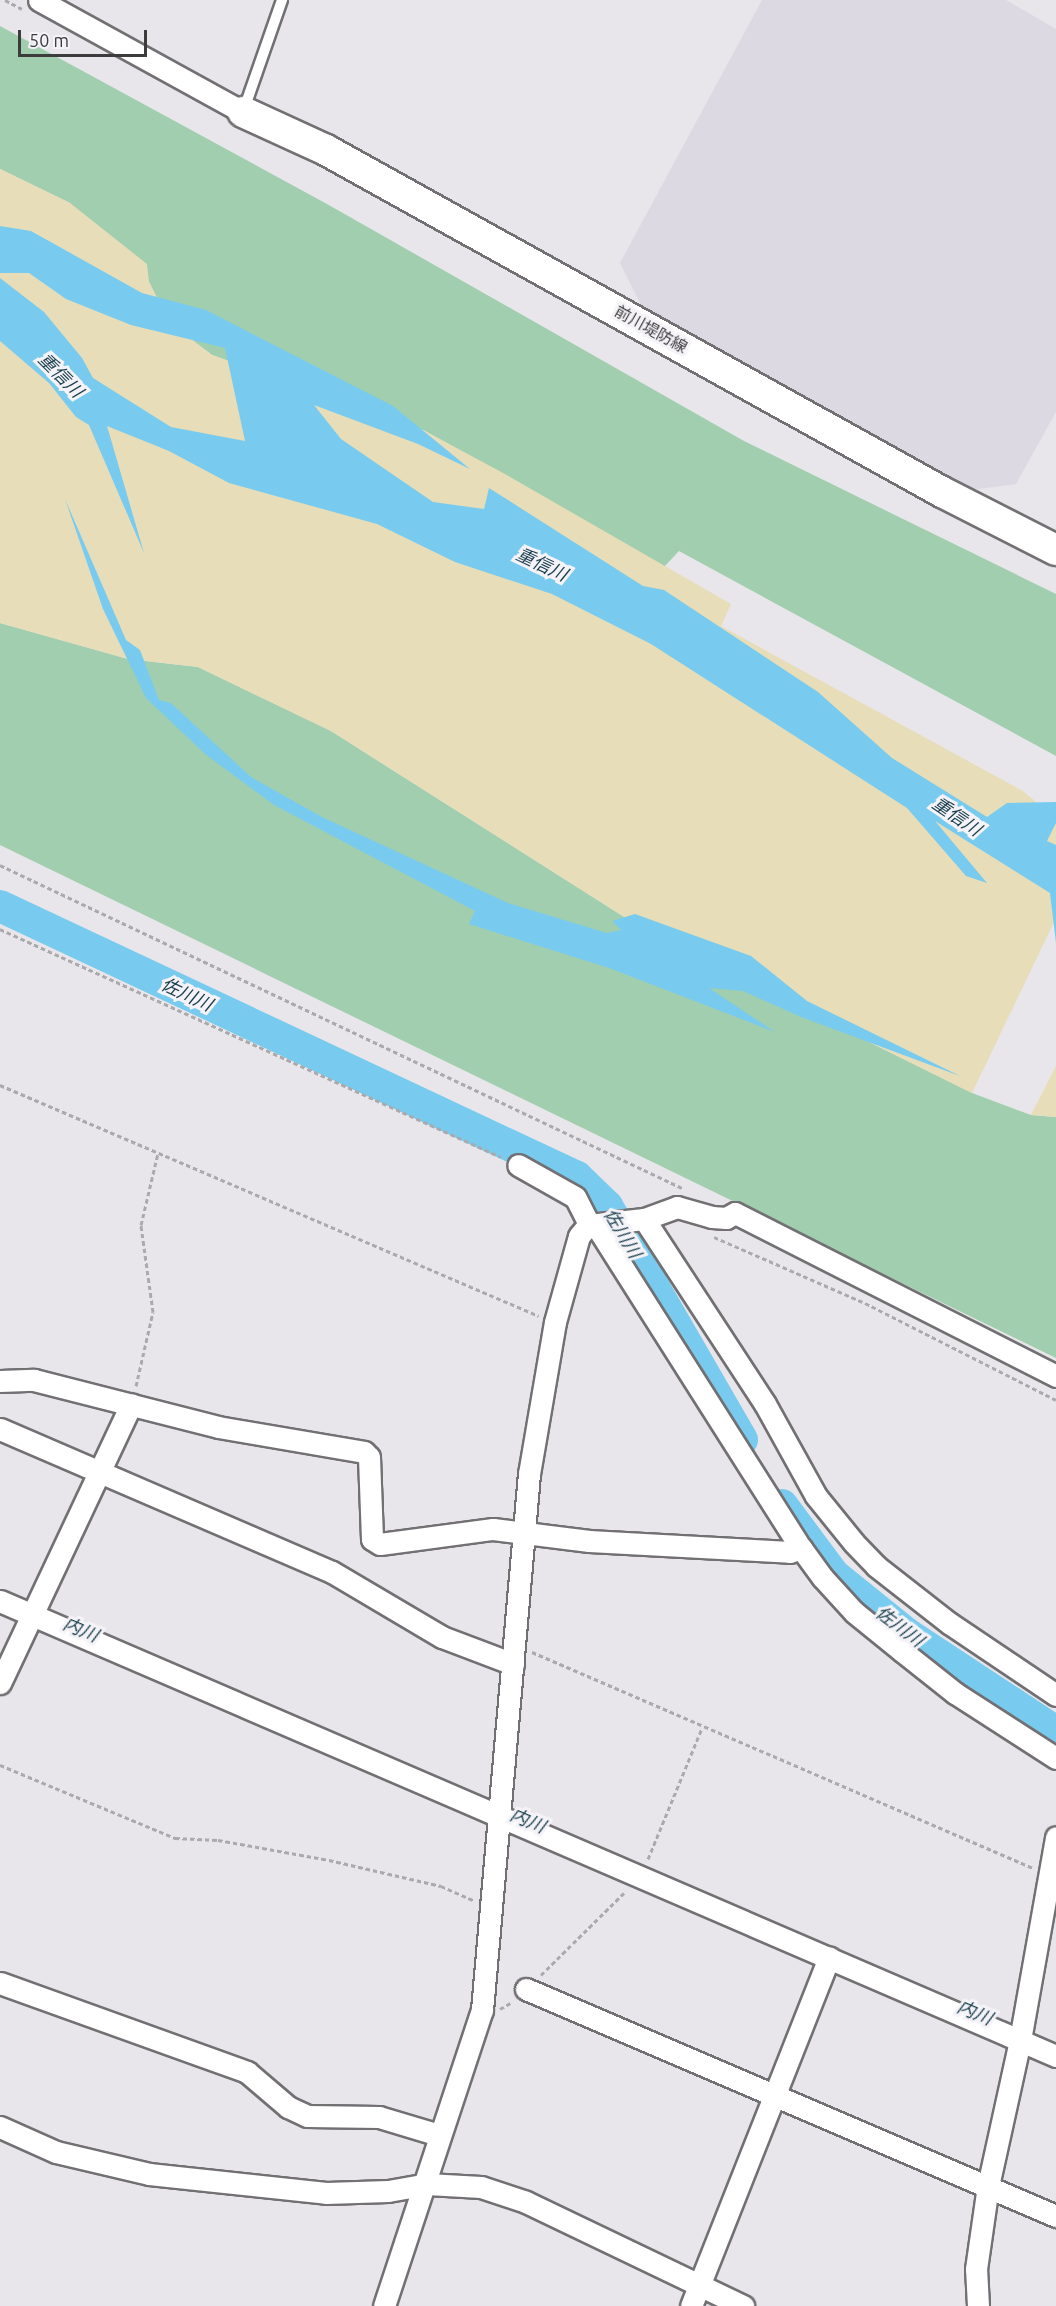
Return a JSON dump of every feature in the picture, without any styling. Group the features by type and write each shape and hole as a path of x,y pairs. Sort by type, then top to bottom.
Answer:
{"street":[{"path":"39,0 243,112"},
{"name":"前川堤防線","path":"243,112 326,150 942,492 1056,550"},
{"path":"518,1165 575,1197 597,1226 801,1548 854,1612 955,1693 1056,1758"},
{"path":"384,2306 427,2184 439,2135 482,2010 522,1533 555,1322 579,1236 597,1226 640,1221 677,1207 712,1217 726,1218 735,1213 1056,1376"},
{"path":"640,1221 765,1404 816,1496 854,1543 876,1566 949,1623 1056,1695"},
{"path":"0,1381 34,1380 218,1427 364,1452 369,1457 372,1539 380,1544 493,1529 704,1548 790,1552 801,1548"},
{"path":"0,1683 131,1404"},
{"path":"0,1429 101,1470 332,1572 442,1637 513,1654"},
{"path":"0,1601 1056,2056"},
{"path":"978,2306 976,2269 988,2186 1020,2040 1056,1837"},
{"path":"691,2306 829,1958"},
{"path":"0,1983 236,2068 288,2107 307,2116 388,2119 439,2135"},
{"path":"526,1989 1056,2216"},
{"path":"0,2127 56,2151 149,2174 326,2193 388,2191 427,2184 481,2187 504,2193 699,2283 743,2306"}],"lane":[{"path":"243,112 282,0"}],"path":[{"path":"0,865 692,1193"},
{"path":"0,929 518,1165"},
{"path":"0,1085 555,1322"},
{"path":"131,1404 153,1312 141,1225 158,1153"},
{"path":"709,1235 865,1303 1056,1400"},
{"path":"513,1654 1050,1875"},
{"path":"0,1765 175,1838 218,1840 329,1860 461,1892 490,1910"}],"shaded area":[{"path":"762,0 1006,0 1056,29 1056,412 1016,484 972,490 642,307 620,263"}],"green space":[{"path":"0,26 327,204 744,441 1056,594 1056,756 679,551 664,567 425,431 212,355 183,333 161,306 149,282 70,203 0,169"},
{"path":"0,623 128,659 198,667 331,731 651,934 972,1093 1031,1115 1056,1117 1056,1358 0,845"}],"sand":[{"path":"0,169 70,203 147,264 149,282 161,306 183,333 212,355 425,431 505,474 731,604 721,626 1023,791 1056,819 1056,918 972,1093 651,934 331,731 198,667 128,659 0,623"},
{"path":"1056,1066 1056,1117 1031,1115"}],"water":[{"name":"重信川","path":"0,226 31,231 142,293 206,310 393,406 470,469 418,444 314,405 341,439 433,502 484,509 489,488 643,586 664,590 818,692 892,758 987,817 1007,803 1056,802 1056,823 1047,841 1056,845 1056,943 1050,893 935,821 987,883 966,876 907,808 651,644 552,594 455,562 377,524 229,483 169,451 107,426 144,553 89,425 76,417 49,383 0,341 0,278 44,312 82,358 93,378 171,427 245,441 225,348 131,325 66,299 29,273 0,273"},
{"path":"65,499 126,640 140,650 159,700 171,703 251,777 322,817 508,903 607,933 621,930 612,921 635,914 751,956 807,1001 960,1076 801,1017 743,991 709,988 775,1032 609,968 469,924 475,911 274,805 205,754 146,698 103,609"}],"waterway":[{"name":"佐川川","path":"0,906 577,1177 607,1206 742,1440"},
{"name":"佐川川","path":"782,1505 834,1575 906,1633 1056,1732"}],"water label":[{"name":"内川","path":"81,1629"},
{"name":"内川","path":"528,1820"},
{"name":"内川","path":"975,2012"}]}
